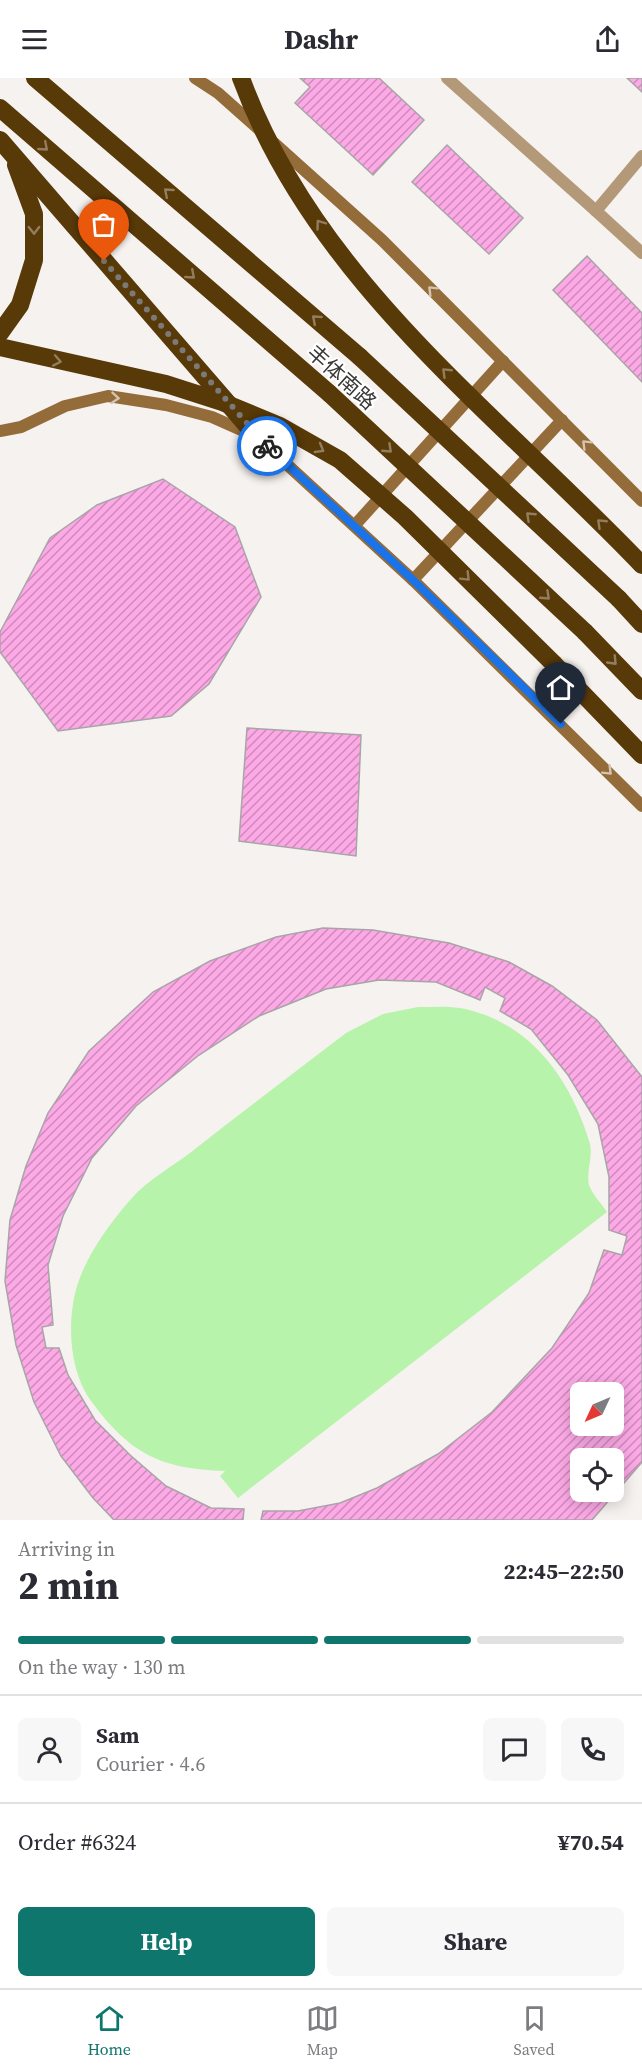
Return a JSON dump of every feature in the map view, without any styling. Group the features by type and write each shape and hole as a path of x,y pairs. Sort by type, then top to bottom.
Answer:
{"highway":[{"name":"丰体南路","path":"35,78 360,357 642,624"},
{"path":"241,78 269,144 310,211 369,292 428,354 642,565"},
{"name":"丰体南路","path":"0,108 330,394 585,632 642,691"},
{"path":"0,140 257,437"},
{"path":"0,333 20,305 34,260 34,214 12,155"},
{"path":"0,347 166,384 222,402 280,426 340,460 405,517 554,664 642,755"}],"street":[{"path":"195,78 218,93 382,240 642,501"},
{"path":"211,78 218,93"},
{"path":"447,78 642,253"},
{"path":"596,211 642,156"},
{"path":"355,525 502,361"},
{"path":"0,432 21,427 66,406 108,396 166,405 212,417 257,437 413,580 642,806"},
{"path":"413,580 562,420"}],"green space":[{"path":"418,1007 460,1008 485,1015 507,1026 544,1056 572,1097 582,1120 591,1149 589,1185 607,1212 238,1498 220,1476 225,1471 183,1467 149,1455 119,1434 91,1401 78,1375 72,1345 74,1297 82,1272 100,1239 123,1208 145,1185 346,1033 383,1014"}],"building":[{"path":"300,78 379,78 424,120 373,175 295,103 310,87"},
{"path":"627,78 642,78 642,92"},
{"path":"447,145 523,218 489,254 412,182"},
{"path":"587,256 642,313 642,382 553,290"},
{"path":"163,479 235,527 261,597 209,684 171,716 58,731 0,652 0,632 50,538 97,505"},
{"path":"247,728 361,735 356,856 239,841"},
{"path":"323,928 373,930 449,943 509,962 552,986 597,1020 642,1077 642,1462 624,1483 624,1448 570,1448 570,1502 608,1502 592,1520 261,1520 263,1511 298,1511 340,1503 377,1488 438,1454 492,1412 552,1348 589,1293 604,1250 622,1255 627,1236 609,1230 609,1177 598,1124 568,1075 531,1029 500,1011 505,998 485,987 480,1000 436,982 379,980 326,989 259,1016 199,1055 136,1106 92,1158 63,1216 48,1265 53,1325 42,1327 46,1348 59,1348 68,1375 95,1420 130,1455 166,1486 211,1508 244,1509 243,1520 114,1520 93,1498 61,1456 34,1402 16,1345 5,1281 10,1220 26,1166 48,1113 89,1051 153,992 210,961 276,937"}],"way so far":[{"path":"104,261 267,446"}],"route":[{"path":"267,446 355,525 561,724"}]}
